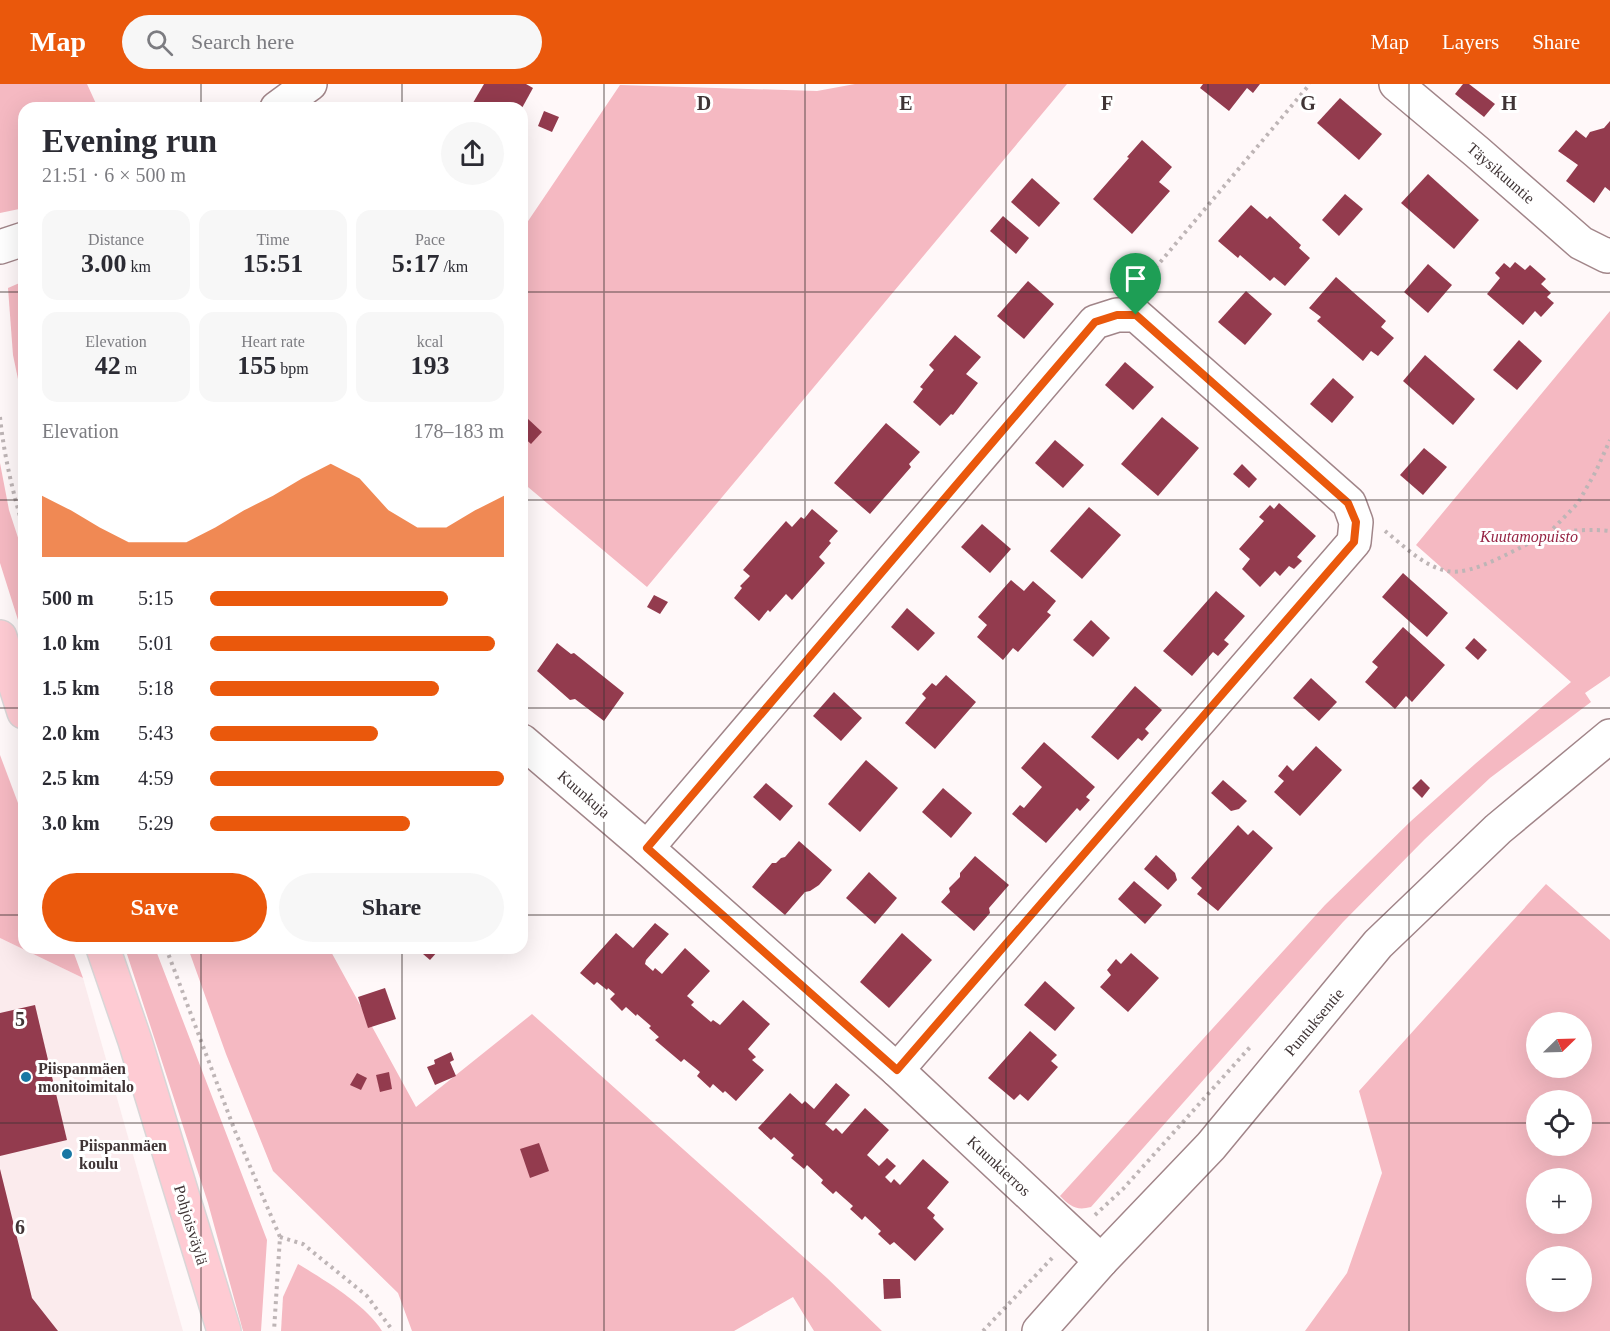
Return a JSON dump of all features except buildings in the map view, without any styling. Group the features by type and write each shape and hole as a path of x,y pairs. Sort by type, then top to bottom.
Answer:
{"main road":[{"path":"0,637 18,693"},
{"name":"Pohjoisväylä","path":"105,954 135,1041 224,1331"}],"street":[{"path":"285,102 310,84"},
{"name":"Täysikuuntie","path":"1396,84 1581,243 1607,256 1610,255"},
{"path":"0,247 18,241"},
{"path":"647,848 1095,322 1117,315 1136,315 1348,503 1356,522 1354,542 897,1070"},
{"name":"Puntuksentie","path":"1039,1331 1101,1261 1211,1146 1378,944 1498,829 1610,736"},
{"name":"Kuunkuja","path":"528,746 647,848"},
{"name":"Kuunkierros","path":"647,848 897,1070 1101,1261"}],"path":[{"path":"1117,315 1311,84"},
{"path":"0,417 5,454 18,506"},
{"path":"1348,503 1423,561 1446,571 1459,572 1507,556 1548,534 1578,502 1610,440"},
{"path":"1548,534 1598,529 1610,531"},
{"path":"168,954 235,1131 280,1238 274,1331"},
{"path":"983,1331 1073,1236"},
{"path":"280,1238 303,1244 367,1296 393,1331"}],"shaded area":[{"name":"Piispanmäen koulu","path":"0,938 18,947 18,954 33,954 83,978 183,1331 0,1331"}],"green space":[{"path":"0,84 87,84 95,102 18,102 18,209 0,213"},
{"path":"855,84 1067,84 647,587 528,487 528,221 620,85 817,91"},
{"path":"18,284 18,379 13,355 8,288"},
{"name":"Kuutamopuisto","path":"1610,311 1610,676 1585,693 1591,702 1490,778 1425,839 1343,922 1091,1207 1077,1208 1070,1205 1060,1196 1325,905 1411,821 1571,682 1416,545"},
{"path":"0,463 9,510 18,538 18,620 0,563"},
{"path":"0,755 18,803 18,947 0,938"},
{"path":"1546,884 1610,940 1610,1331 1305,1331 1347,1273 1382,1173 1359,1091"},
{"path":"33,954 74,954 83,978"},
{"path":"127,954 157,954 267,1240 261,1331 243,1331 208,1203"},
{"path":"190,954 332,954 416,1107 532,1014 827,1278 882,1331 814,1331 793,1297 734,1331 412,1331 398,1293 273,1171 226,1054"},
{"path":"298,1264 355,1302 382,1331 281,1331 283,1297"}],"place":[{"name":"Piispanmäen monitoimitalo","path":"26,1077"},
{"name":"Piispanmäen koulu","path":"67,1154"}],"route":[{"path":"1117,315 1136,315 1348,503 1356,522 1354,542 897,1070 647,848 1095,322 1117,315"}]}
